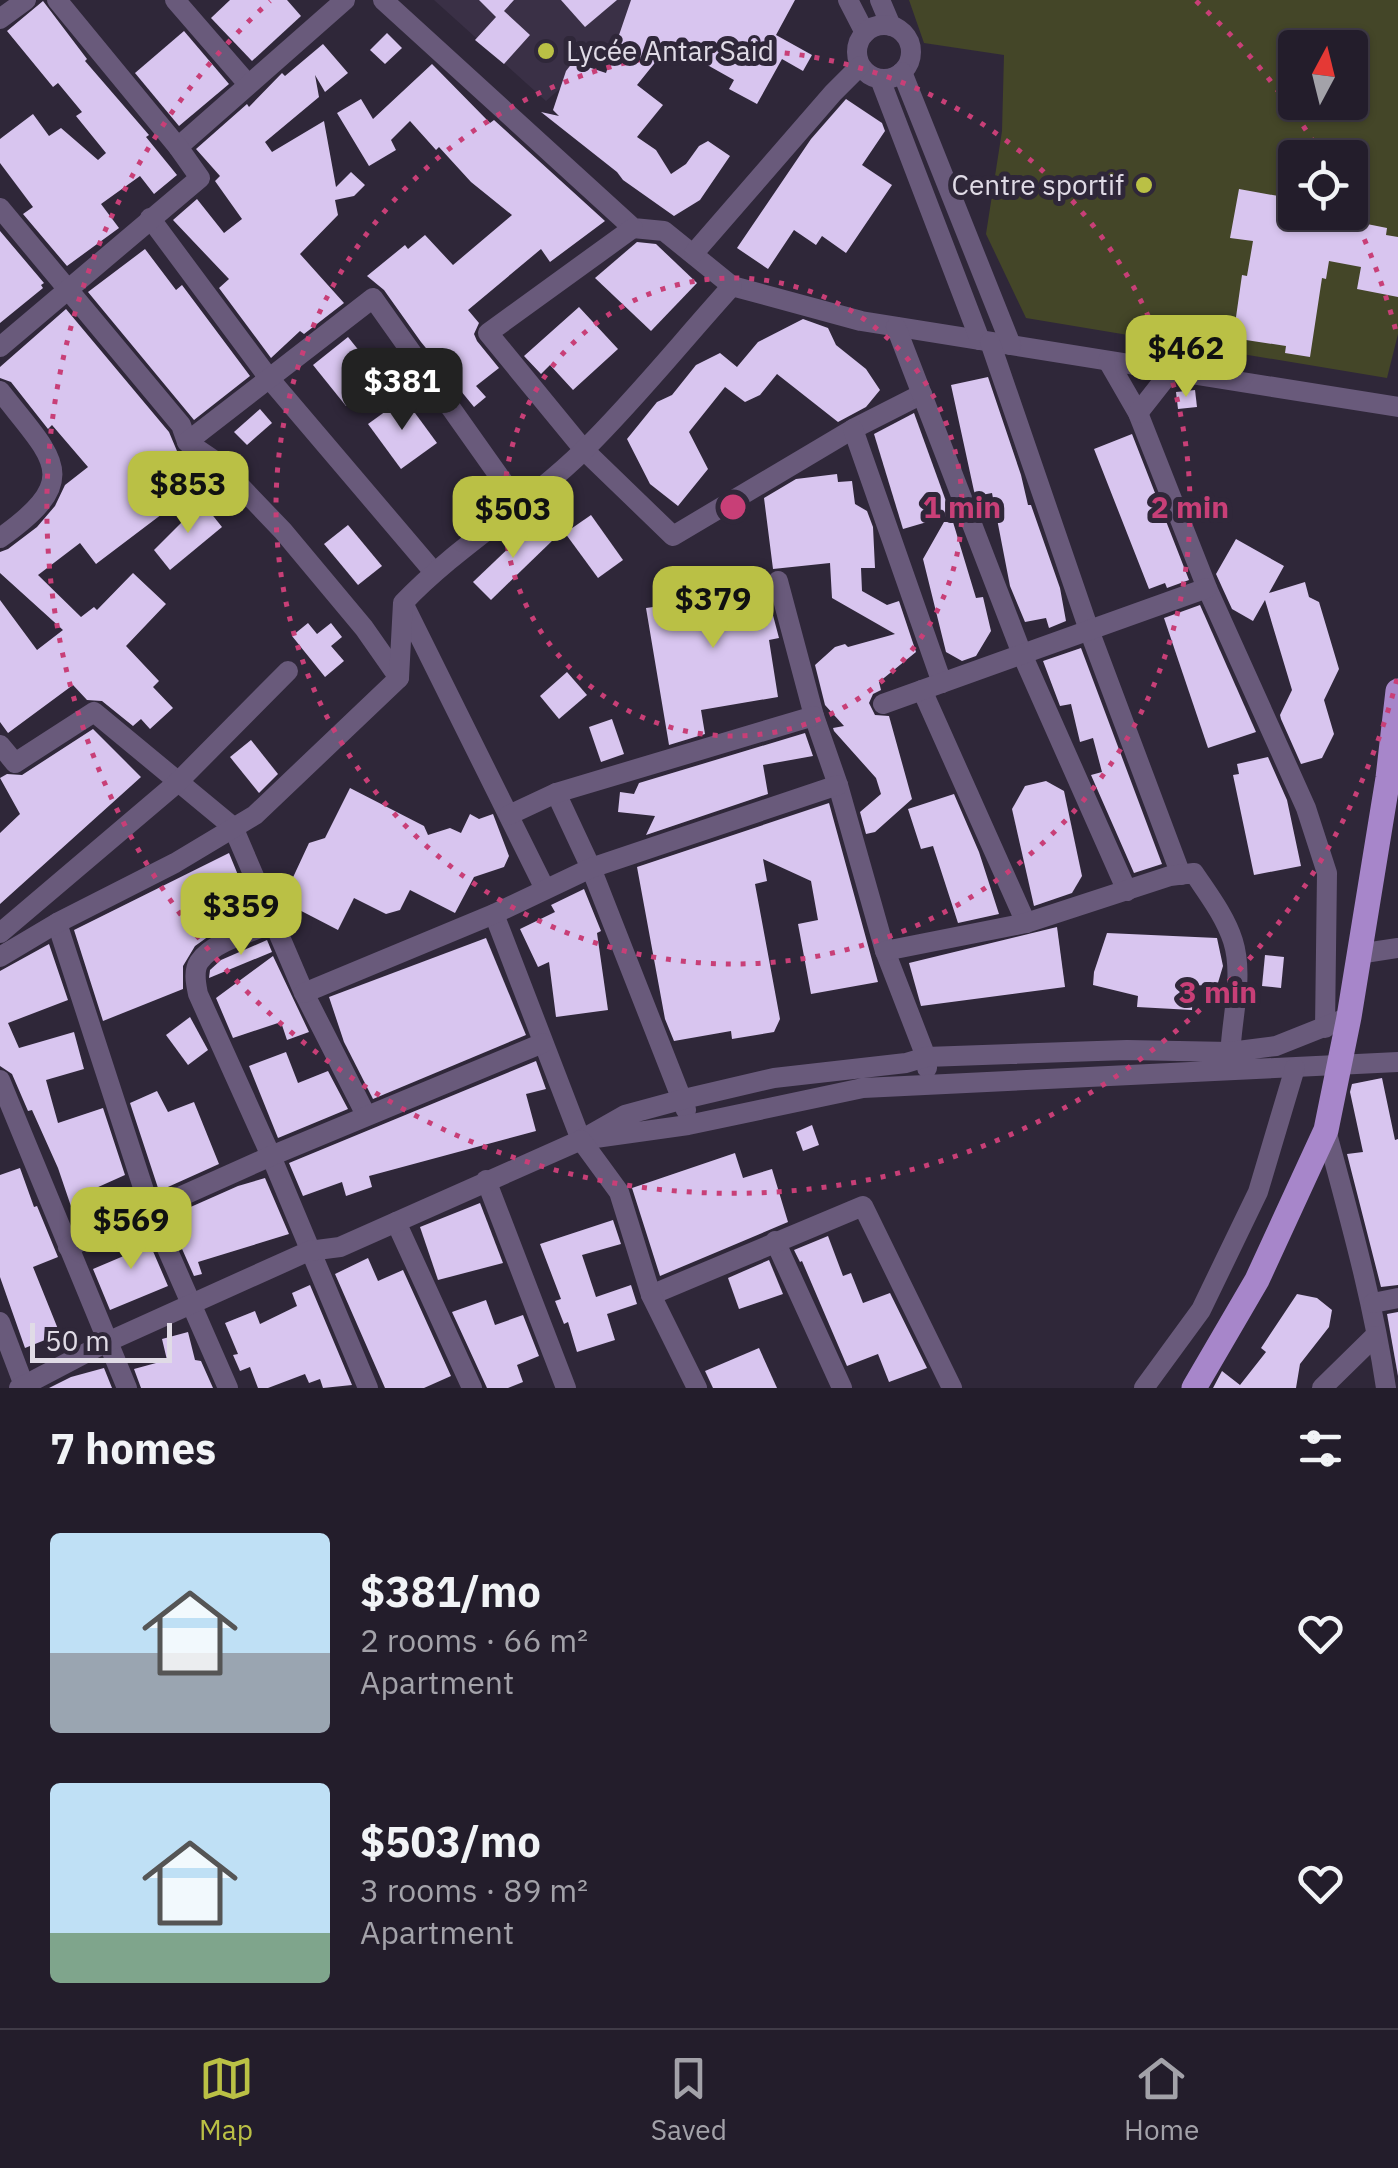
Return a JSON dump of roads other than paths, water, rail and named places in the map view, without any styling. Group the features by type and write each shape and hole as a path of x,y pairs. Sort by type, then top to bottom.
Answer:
{"main road":[{"path":"1194,1388 1257,1280 1326,1130 1349,1016 1388,778 1398,691"}],"street":[{"path":"0,20 26,0"},
{"path":"0,347 200,178 57,0"},
{"path":"176,0 247,83"},
{"path":"178,147 346,0"},
{"path":"383,0 633,228 664,230 732,286 896,328 1398,407"},
{"path":"848,0 864,33"},
{"path":"880,0 891,26 903,34 910,46 910,60 902,72 880,79 860,66 858,43 864,33 877,26 891,26"},
{"path":"694,254 833,92 860,66"},
{"path":"902,72 1089,630 1181,875"},
{"path":"880,79 994,342"},
{"path":"0,208 181,425 186,442 218,463 283,531 364,628 399,678"},
{"path":"150,218 268,378 433,571"},
{"path":"633,228 488,333 584,450 673,536 853,429 922,394"},
{"path":"0,956 175,863 255,815 399,678 403,603 433,571 521,507 584,450 732,286"},
{"path":"186,442 373,298 521,507"},
{"path":"896,328 1022,654 1127,891"},
{"path":"1108,361 1138,413 1206,588 1306,808 1328,873 1325,1028"},
{"path":"1138,413 1171,371"},
{"path":"0,391 44,447 53,479 47,498 32,516 0,538"},
{"path":"853,429 932,686 1026,923"},
{"path":"778,581 885,951 926,1057 928,1085"},
{"path":"882,704 1206,588"},
{"path":"403,603 546,888"},
{"path":"0,933 178,782 288,672"},
{"path":"0,746 15,763 94,712 233,827 304,994 366,1115"},
{"path":"509,816 556,792 814,716"},
{"path":"304,994 592,868 838,785"},
{"path":"556,792 592,868 684,1099 688,1125"},
{"path":"885,951 1026,923 1194,873 1234,943 1236,976 1230,1062"},
{"path":"494,914 581,1140 619,1192 650,1294 698,1388"},
{"path":"57,923 151,1212 228,1388"},
{"path":"274,923 213,949 198,962 198,994 368,1388"},
{"path":"1358,954 1398,948"},
{"path":"581,1140 688,1125 863,1088 1230,1062 1349,1016"},
{"path":"68,1248 366,1115 543,1043"},
{"path":"0,1322 23,1387 106,1343 309,1251 340,1247 581,1140 625,1116 774,1078 926,1057 1128,1050 1295,1068 1398,1062"},
{"path":"1144,1388 1201,1310 1250,1209 1295,1068"},
{"path":"0,1080 126,1388"},
{"path":"1326,1130 1372,1304 1386,1388"},
{"path":"486,1180 566,1388"},
{"path":"650,1294 863,1206 949,1387"},
{"path":"396,1222 472,1388"},
{"path":"776,1241 842,1388"},
{"path":"1372,1304 1398,1298"},
{"path":"1322,1388 1375,1336"}],"place":[{"name":"Lycée Antar Said","path":"546,51"},
{"name":"Centre sportif","path":"1144,185"}]}
